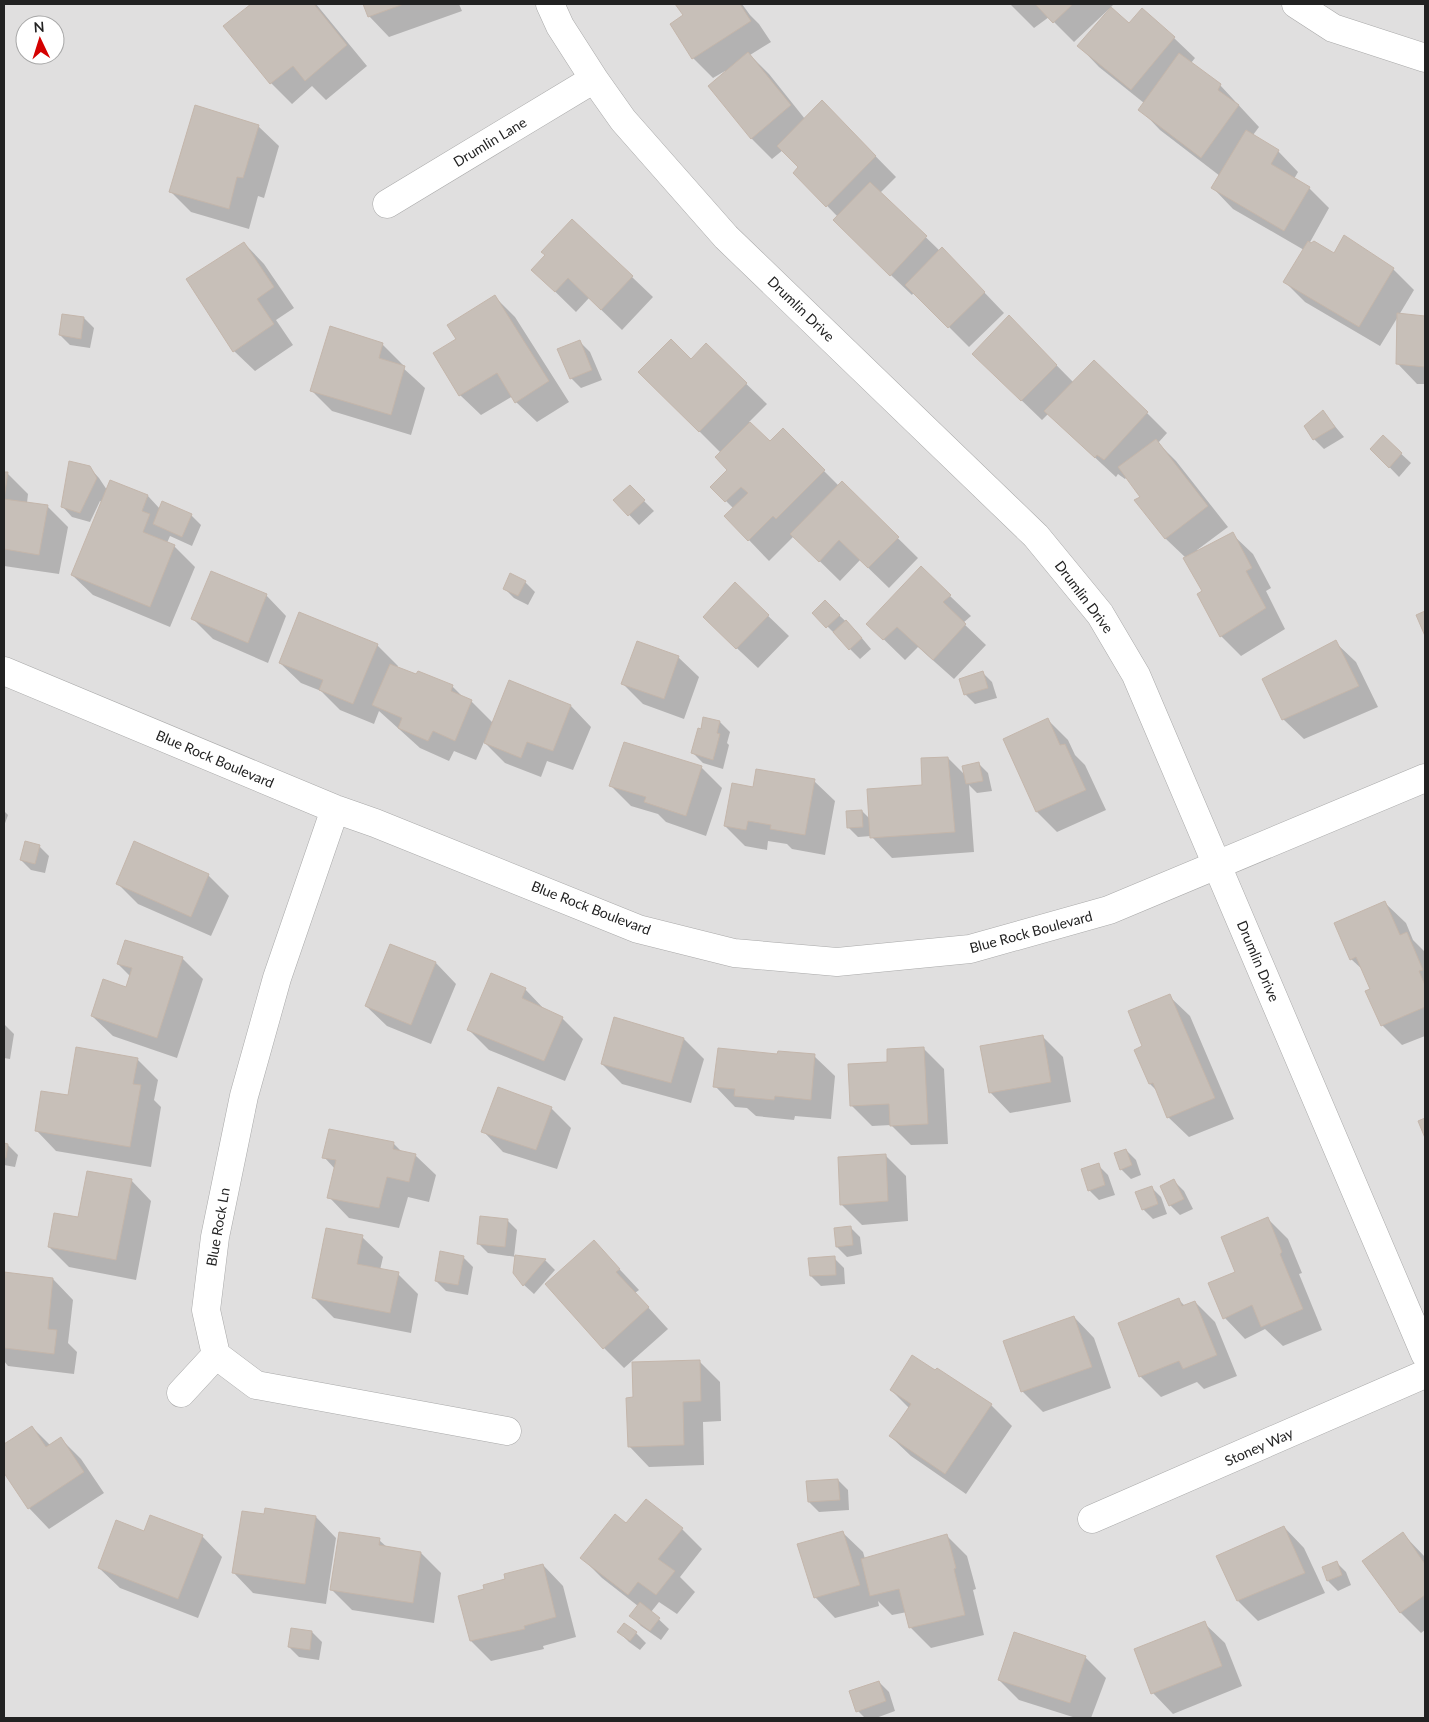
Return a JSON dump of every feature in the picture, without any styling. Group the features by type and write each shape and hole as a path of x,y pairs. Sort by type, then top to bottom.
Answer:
{"street":[{"name":"Drumlin Drive","path":"550,4 560,26 623,120 726,237 1036,536 1100,614 1136,675 1425,1354"},
{"path":"1296,4 1333,28 1425,58"},
{"name":"Drumlin Lane","path":"387,204 594,79"},
{"name":"Blue Rock Boulevard","path":"4,671 335,809 375,822 638,929 734,953 837,962 970,949 1109,910 1425,778"},
{"name":"Blue Rock Ln","path":"216,1355 206,1310 215,1237 244,1096 277,978 335,809"},
{"path":"181,1393 216,1355 256,1385 507,1431"},
{"name":"Stoney Way","path":"1092,1519 1425,1374"}],"shaded area":[{"path":"4,4 1425,4 1425,1718 4,1718"}],"building":[{"path":"251,4 314,4 347,45 305,81 293,66 270,84 223,26"},
{"path":"363,4 404,4 368,17"},
{"path":"675,4 740,4 751,21 692,59 670,24 683,15"},
{"path":"1035,4 1073,4 1053,23"},
{"path":"1111,7 1129,23 1142,8 1175,37 1131,90 1077,46"},
{"path":"748,52 791,105 751,139 708,86"},
{"path":"1179,53 1221,84 1218,90 1239,105 1201,158 1138,110"},
{"path":"822,100 876,156 826,207 793,173 798,167 777,146"},
{"path":"195,105 259,125 243,178 237,177 229,209 169,192"},
{"path":"1246,130 1279,150 1271,164 1310,187 1284,231 1211,188"},
{"path":"870,182 927,236 890,276 833,220"},
{"path":"572,219 633,276 601,310 568,278 555,292 531,270 545,255 541,252"},
{"path":"1344,235 1394,268 1359,327 1283,282 1308,241 1311,243 1314,241 1334,253"},
{"path":"244,242 274,287 257,299 274,324 233,352 186,279"},
{"path":"942,247 985,292 948,328 905,285"},
{"path":"495,295 549,381 515,403 497,373 459,396 433,353 456,339 447,325"},
{"path":"1397,313 1425,316 1425,367 1396,364"},
{"path":"62,314 84,317 81,339 59,335"},
{"path":"1009,315 1057,365 1021,401 972,354"},
{"path":"330,326 383,343 379,358 405,366 391,415 310,391"},
{"path":"671,339 691,359 706,343 747,383 699,432 638,372"},
{"path":"580,340 592,370 570,379 557,349"},
{"path":"1094,360 1148,412 1104,460 1097,455 1095,458 1044,411"},
{"path":"1323,410 1335,427 1313,440 1304,426"},
{"path":"750,422 770,441 783,428 825,470 776,519 773,516 748,541 724,516 748,493 741,487 725,502 710,487 727,470 715,457"},
{"path":"1383,435 1402,453 1389,468 1370,449"},
{"path":"1156,439 1208,506 1165,539 1134,500 1140,497 1118,467"},
{"path":"69,461 90,466 97,478 80,513 61,507"},
{"path":"4,472 8,472 4,499"},
{"path":"110,480 148,495 142,511 150,514 143,532 175,545 150,607 71,575"},
{"path":"842,481 899,537 868,568 839,540 819,562 790,534"},
{"path":"630,485 645,500 628,516 613,500"},
{"path":"4,499 48,505 39,555 4,549"},
{"path":"162,501 192,514 182,537 153,524"},
{"path":"1233,532 1252,568 1246,571 1266,608 1220,637 1197,594 1202,591 1183,558"},
{"path":"921,566 951,595 943,602 966,624 933,660 897,627 883,640 866,624"},
{"path":"211,571 267,594 248,643 191,619"},
{"path":"510,573 526,581 518,596 503,589"},
{"path":"735,582 769,615 736,649 703,617"},
{"path":"825,600 840,615 826,628 812,613"},
{"path":"1425,611 1425,636 1416,615"},
{"path":"299,612 378,644 353,704 319,690 323,680 279,663"},
{"path":"846,620 862,638 849,650 833,632"},
{"path":"1336,640 1359,686 1282,720 1262,679"},
{"path":"637,641 679,656 664,699 621,684"},
{"path":"390,664 416,674 418,671 453,685 451,691 472,700 455,741 433,731 428,741 398,728 402,718 372,705"},
{"path":"983,671 988,688 964,695 959,679"},
{"path":"509,680 571,705 553,751 527,742 521,758 484,743"},
{"path":"703,717 720,721 717,733 720,734 713,760 691,753 698,728 701,729"},
{"path":"1048,718 1060,745 1065,744 1086,790 1036,812 1003,739"},
{"path":"624,742 702,766 686,816 644,802 646,797 609,786"},
{"path":"948,757 955,832 870,838 867,789 922,785 921,758"},
{"path":"979,762 983,781 966,784 962,766"},
{"path":"756,769 815,779 805,835 770,829 771,825 748,821 746,830 724,826 732,783 753,787"},
{"path":"862,810 863,827 847,828 846,811"},
{"path":"25,841 40,845 35,864 20,860"},
{"path":"134,841 209,874 191,917 116,884"},
{"path":"1385,901 1400,935 1407,932 1423,970 1419,971 1425,985 1425,1007 1381,1026 1365,991 1370,989 1356,957 1350,960 1334,923"},
{"path":"125,940 183,957 157,1038 91,1016 103,979 126,987 132,968 117,964"},
{"path":"390,944 436,962 411,1025 365,1006"},
{"path":"491,973 526,988 522,998 563,1017 544,1061 467,1030"},
{"path":"1170,994 1215,1098 1167,1118 1153,1083 1149,1084 1134,1050 1142,1046 1128,1011"},
{"path":"614,1017 684,1038 671,1083 601,1064"},
{"path":"1043,1035 1051,1082 989,1093 980,1046"},
{"path":"76,1047 138,1058 133,1084 141,1085 130,1147 35,1131 41,1091 68,1095"},
{"path":"924,1047 928,1124 890,1126 889,1104 850,1106 848,1064 887,1062 887,1049"},
{"path":"718,1048 777,1054 778,1051 815,1054 811,1100 775,1096 774,1100 734,1096 735,1089 713,1087"},
{"path":"498,1087 552,1107 536,1150 481,1132"},
{"path":"1425,1118 1425,1138 1418,1121"},
{"path":"329,1129 394,1142 393,1149 416,1154 409,1182 387,1177 379,1208 327,1198 336,1160 322,1158"},
{"path":"4,1143 8,1144 6,1158 4,1158"},
{"path":"1126,1149 1132,1165 1120,1170 1114,1153"},
{"path":"886,1154 888,1201 840,1205 838,1157"},
{"path":"1099,1163 1105,1185 1088,1191 1081,1169"},
{"path":"87,1171 132,1179 116,1260 48,1247 54,1213 78,1217"},
{"path":"1174,1179 1184,1199 1169,1206 1160,1186"},
{"path":"1152,1186 1158,1204 1142,1210 1135,1192"},
{"path":"480,1216 508,1219 505,1247 477,1244"},
{"path":"1268,1217 1282,1252 1280,1254 1303,1309 1261,1327 1252,1305 1223,1319 1208,1283 1235,1272 1221,1237"},
{"path":"851,1226 853,1245 836,1247 834,1228"},
{"path":"326,1228 363,1235 357,1264 399,1272 390,1313 312,1298"},
{"path":"594,1240 620,1269 616,1272 649,1307 603,1349 545,1284"},
{"path":"440,1251 464,1256 458,1285 435,1281"},
{"path":"515,1255 546,1259 523,1286 513,1273"},
{"path":"835,1256 836,1275 810,1276 808,1258"},
{"path":"4,1272 53,1278 48,1329 57,1330 54,1354 4,1348"},
{"path":"1179,1298 1182,1306 1195,1301 1217,1355 1183,1369 1179,1361 1139,1377 1118,1323"},
{"path":"1074,1316 1092,1367 1021,1392 1003,1341"},
{"path":"912,1355 935,1370 937,1368 992,1404 945,1474 889,1436 911,1404 890,1390"},
{"path":"700,1360 701,1401 683,1402 684,1445 628,1447 626,1398 633,1397 632,1362"},
{"path":"32,1426 46,1447 61,1437 84,1472 28,1509 4,1473 4,1444"},
{"path":"838,1479 840,1500 808,1502 806,1481"},
{"path":"646,1499 683,1528 658,1559 675,1571 656,1595 638,1582 628,1595 580,1558 615,1514 626,1523"},
{"path":"265,1508 316,1516 305,1584 232,1573 242,1511 264,1514"},
{"path":"150,1515 203,1535 178,1599 98,1568 116,1520 144,1531"},
{"path":"1284,1526 1305,1573 1237,1601 1216,1556"},
{"path":"843,1531 860,1585 814,1598 797,1544"},
{"path":"339,1532 380,1538 379,1545 421,1552 413,1603 330,1590"},
{"path":"1403,1532 1425,1564 1425,1595 1400,1613 1362,1561"},
{"path":"947,1534 965,1615 909,1628 899,1589 870,1596 861,1559"},
{"path":"1337,1561 1342,1575 1327,1581 1322,1567"},
{"path":"543,1564 556,1617 524,1626 525,1629 470,1641 458,1596 484,1589 483,1585 505,1579 504,1574"},
{"path":"640,1602 660,1618 650,1631 629,1616"},
{"path":"1205,1621 1222,1666 1151,1694 1134,1649"},
{"path":"624,1623 637,1632 630,1641 617,1632"},
{"path":"291,1628 312,1631 310,1650 288,1647"},
{"path":"1014,1632 1086,1656 1070,1703 998,1680"},
{"path":"879,1681 886,1701 856,1712 849,1691"}]}
